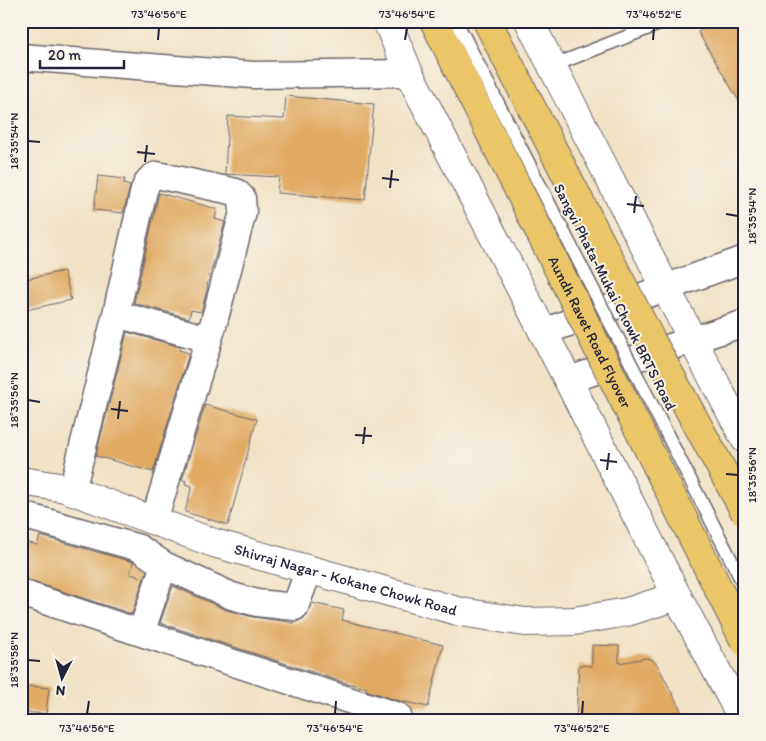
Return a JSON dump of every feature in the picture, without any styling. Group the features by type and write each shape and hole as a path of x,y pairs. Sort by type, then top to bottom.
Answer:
{"main road":[{"name":"Aundh Ravet Road Flyover","path":"434,21 745,642"},
{"path":"487,21 651,340 745,512"}],"street":[{"path":"387,21 409,73 677,596 743,720"},
{"path":"529,21 745,439"},
{"path":"21,57 253,75 409,73"},
{"path":"72,491 116,314 144,190 150,178 157,175 236,192 242,198 243,212 209,340 154,521"},
{"path":"543,332 745,259"},
{"path":"116,314 209,340"},
{"path":"568,380 745,324"},
{"name":"Shivraj Nagar - Kokane Chowk Road","path":"21,481 65,488 214,543 461,612 525,622 574,621 627,612 677,596"},
{"path":"21,518 22,515 140,548 164,565 232,596 257,603 295,607 309,570"},
{"path":"141,633 164,565"},
{"path":"21,593 398,716"}],"lane":[{"name":"Sangvi Phata-Mukai Chowk BRTS Road","path":"456,21 745,587"},
{"path":"552,66 667,21"}],"building":[{"path":"716,21 745,21 745,111 698,32"},
{"path":"286,96 374,104 365,200 277,193 279,177 225,174 228,116 284,119"},
{"path":"98,176 125,179 124,184 130,186 123,213 94,210"},
{"path":"159,193 217,209 215,219 225,222 201,312 191,310 189,318 134,303"},
{"path":"64,271 71,300 26,310 21,280"},
{"path":"127,332 180,347 179,350 189,353 153,472 96,456"},
{"path":"205,405 257,419 228,525 185,512 192,486 185,484 186,481 182,480"},
{"path":"40,536 133,562 130,574 144,578 132,614 21,578 21,559 26,542 37,545"},
{"path":"173,586 226,610 253,617 295,623 306,617 312,603 344,610 342,620 443,645 428,707 396,700 366,690 367,688 160,623"},
{"path":"592,645 619,646 619,663 646,658 653,660 686,720 576,720 579,665 592,666"},
{"path":"21,685 49,688 46,714 21,712"}]}
